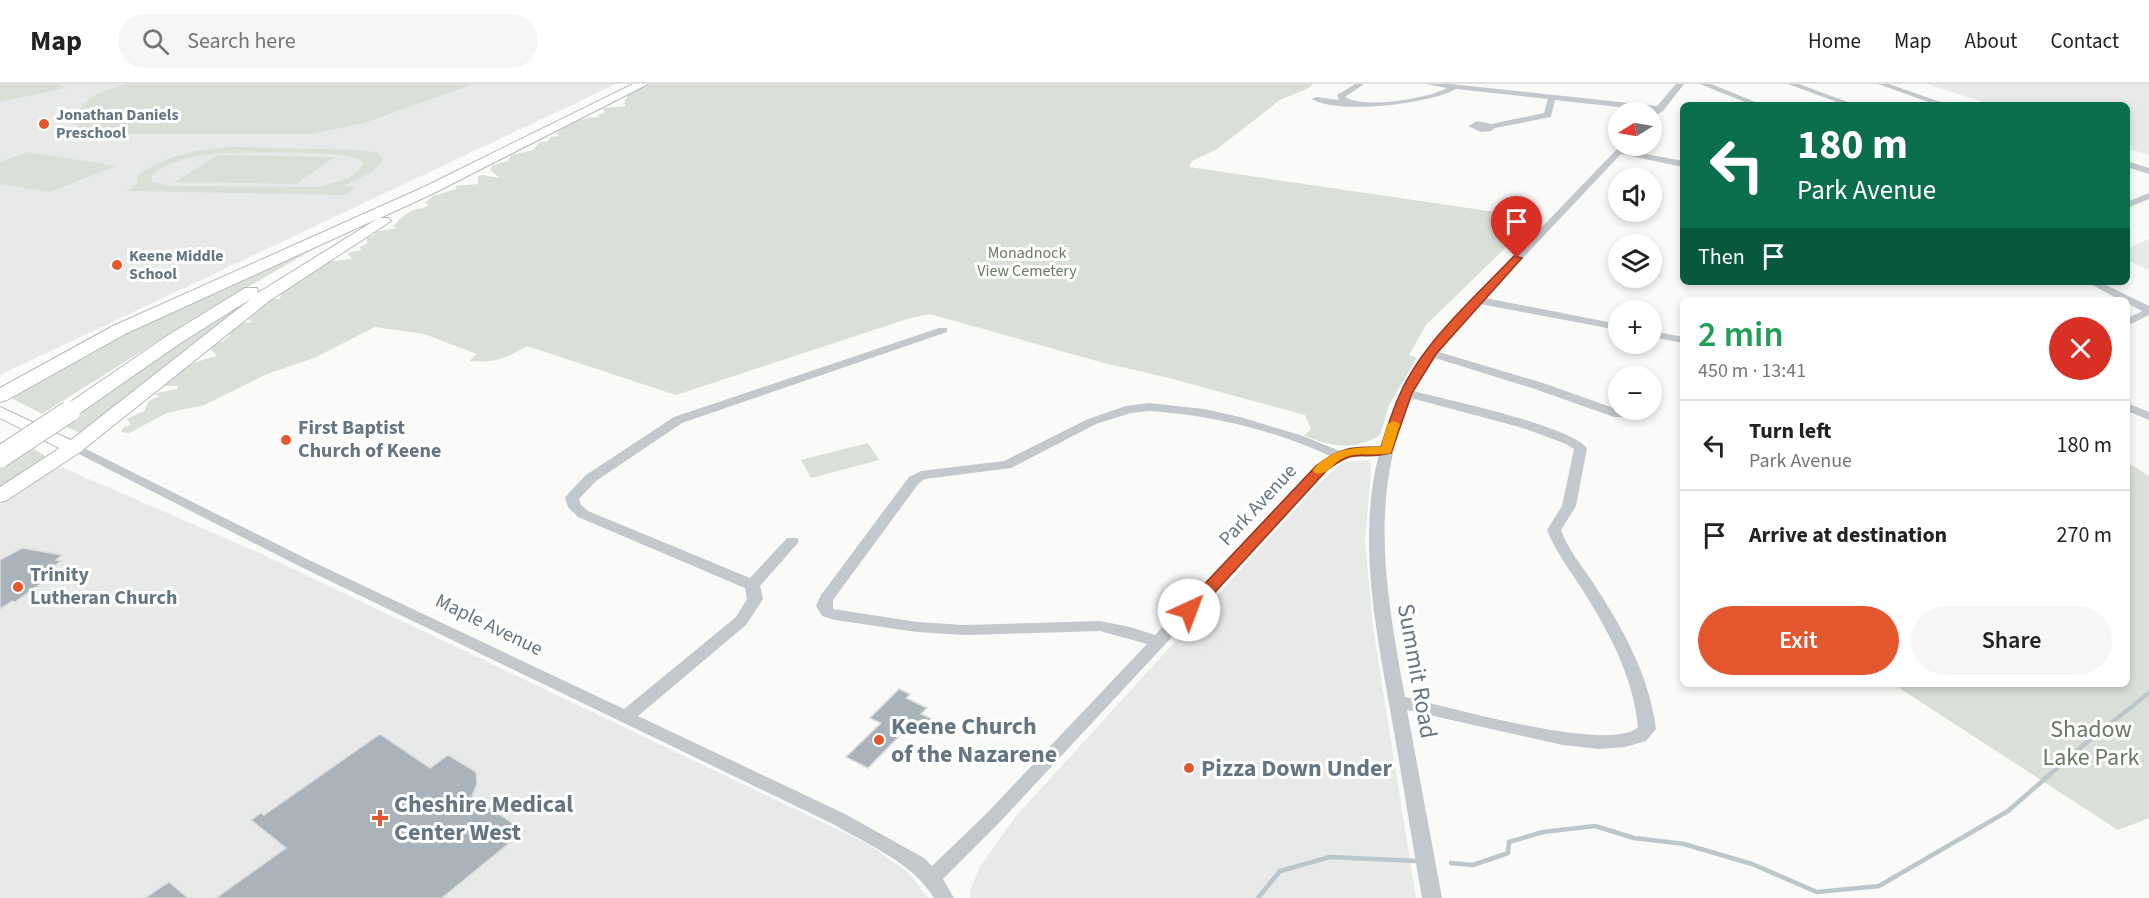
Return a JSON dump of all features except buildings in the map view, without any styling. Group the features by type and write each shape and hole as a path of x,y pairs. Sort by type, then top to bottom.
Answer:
{"highway":[{"path":"0,456 229,304 343,237 429,190 642,84"},
{"path":"0,396 156,313 429,190"},
{"path":"0,496 73,448 263,297 429,190"}],"main road":[{"name":"Maple Avenue","path":"0,412 73,448"}],"street":[{"path":"1349,102 1340,97 1360,84"},
{"path":"1430,84 1608,103"},
{"path":"1662,106 1680,84"},
{"path":"1704,84 1751,102"},
{"path":"1792,84 1843,102"},
{"path":"1882,84 1936,102"},
{"path":"1316,99 1349,102 1413,100 1442,95 1454,87"},
{"path":"1491,126 1548,115 1552,97"},
{"path":"1159,642 1130,632 1100,626 965,630 917,627 835,615 827,612 824,606 826,599 877,529 914,480 921,475 1005,465 1019,460 1072,431 1130,409 1153,407 1222,417 1322,446 1338,455 1350,451 1386,450 1406,393 1431,353 1477,300 1614,156"},
{"path":"1652,156 1680,163"},
{"path":"2130,165 2149,171"},
{"path":"2130,203 2149,196"},
{"path":"2098,285 2123,297"},
{"path":"1477,300 1608,325"},
{"path":"2130,301 2149,310"},
{"path":"2130,321 2149,310"},
{"path":"752,585 583,514 574,507 572,498 591,478 678,420 943,330"},
{"path":"1662,336 1680,339"},
{"path":"1431,353 1508,376 1608,411"},
{"path":"1398,702 1563,739 1590,742 1625,741 1640,736 1647,729 1647,711 1611,621 1559,543 1554,530 1569,506 1581,448 1576,442 1547,432 1406,393"},
{"path":"2130,408 2149,416"},
{"name":"Maple Avenue","path":"73,448 304,562 839,819 917,864 932,878 944,898"},
{"name":"Summit Road","path":"1386,450 1377,522 1376,560 1382,613 1432,898"},
{"name":"Park Avenue","path":"932,878 993,818 1321,468 1338,455"},
{"path":"752,585 792,541"},
{"path":"627,716 741,621 755,599 752,585"}],"shaded area":[{"name":"Keene Middle School","path":"0,84 616,84 0,375"},
{"path":"1927,84 2149,84 2149,155 2130,149 2130,102 1983,102"},
{"path":"2149,239 2149,270 2130,261 2130,248"},
{"path":"1370,461 1371,470 1365,541 1373,627 1416,898 970,898 970,890 981,865 1016,816 1316,487 1344,462"},
{"path":"61,467 262,554 868,844 909,873 928,898 0,898 0,504 48,472"}],"green space":[{"path":"0,84 59,84 65,88 0,102"},
{"path":"127,84 473,84 364,123 312,134 127,134 81,130 71,120 77,111 95,95"},
{"name":"Monadnock View Cemetery","path":"650,84 1313,84 1309,88 1280,100 1217,149 1192,161 1189,167 1536,218 1426,325 1409,355 1417,358 1389,405 1380,435 1360,444 1333,445 1304,436 1311,429 1305,415 1104,363 930,314 910,318 676,395 527,346 499,359 469,361 477,354 424,334 375,327 314,358 267,374 204,405 167,413 129,433 121,432 124,427 131,425 127,419 144,411 149,401 160,396 153,394 177,389 178,386 164,386 175,374 195,363 217,356 207,345 214,341 222,342 231,335 227,333 241,323 252,322 248,320 268,299 280,299 282,290 318,263 352,259 347,253 362,250 359,247 367,244 367,238 376,234 372,232 398,228 393,227 400,219 411,211 427,206 429,204 425,203 433,196 456,189 456,186 478,184 478,176 500,178 490,170 493,165 508,161 511,155 533,150 540,142 549,141 550,137 560,136 556,134 570,124 582,119 600,117 597,115 605,113 603,108 626,106 624,103 628,95"},
{"path":"233,147 359,150 378,153 383,160 372,172 344,186 355,187 346,195 127,191 137,184 138,176 171,158 183,154","holes":["223,153 320,153 355,158 364,162 359,171 349,178 319,187 172,186 152,182 152,174 177,161"]},
{"path":"28,152 116,166 50,192 0,184 0,162"},
{"path":"218,155 334,157 296,184 175,182"},
{"path":"324,243 191,320 42,414 7,396 127,332"},
{"path":"285,278 82,434 59,423 179,342"},
{"path":"868,443 879,460 811,478 801,460"},
{"path":"27,445 51,459 0,492 0,462"},
{"name":"Shadow Lake Park","path":"2130,464 2149,476 2149,818 2118,830 1898,687 2130,687"}],"waterway":[{"path":"1451,863 1473,865 1508,853 1509,842 1543,832 1595,826 1634,838 1684,844 1752,864 1817,892 1879,886 2008,811 2086,743 2149,693"},
{"path":"1258,898 1280,871 1330,857 1417,861"}],"slow traffic":[{"path":"1319,470 1338,455 1350,451 1386,450 1394,424"}],"place":[{"name":"Jonathan Daniels Preschool","path":"44,124"},
{"name":"Keene Middle School","path":"117,265"},
{"name":"First Baptist Church of Keene","path":"286,440"},
{"name":"Trinity Lutheran Church","path":"18,587"},
{"name":"Keene Church of the Nazarene","path":"879,740"},
{"name":"Pizza Down Under","path":"1189,768"},
{"name":"Cheshire Medical Center West","path":"380,818"}],"route":[{"path":"1189,610 1321,468 1338,455 1350,451 1386,450 1406,393 1431,353 1517,258"}]}
